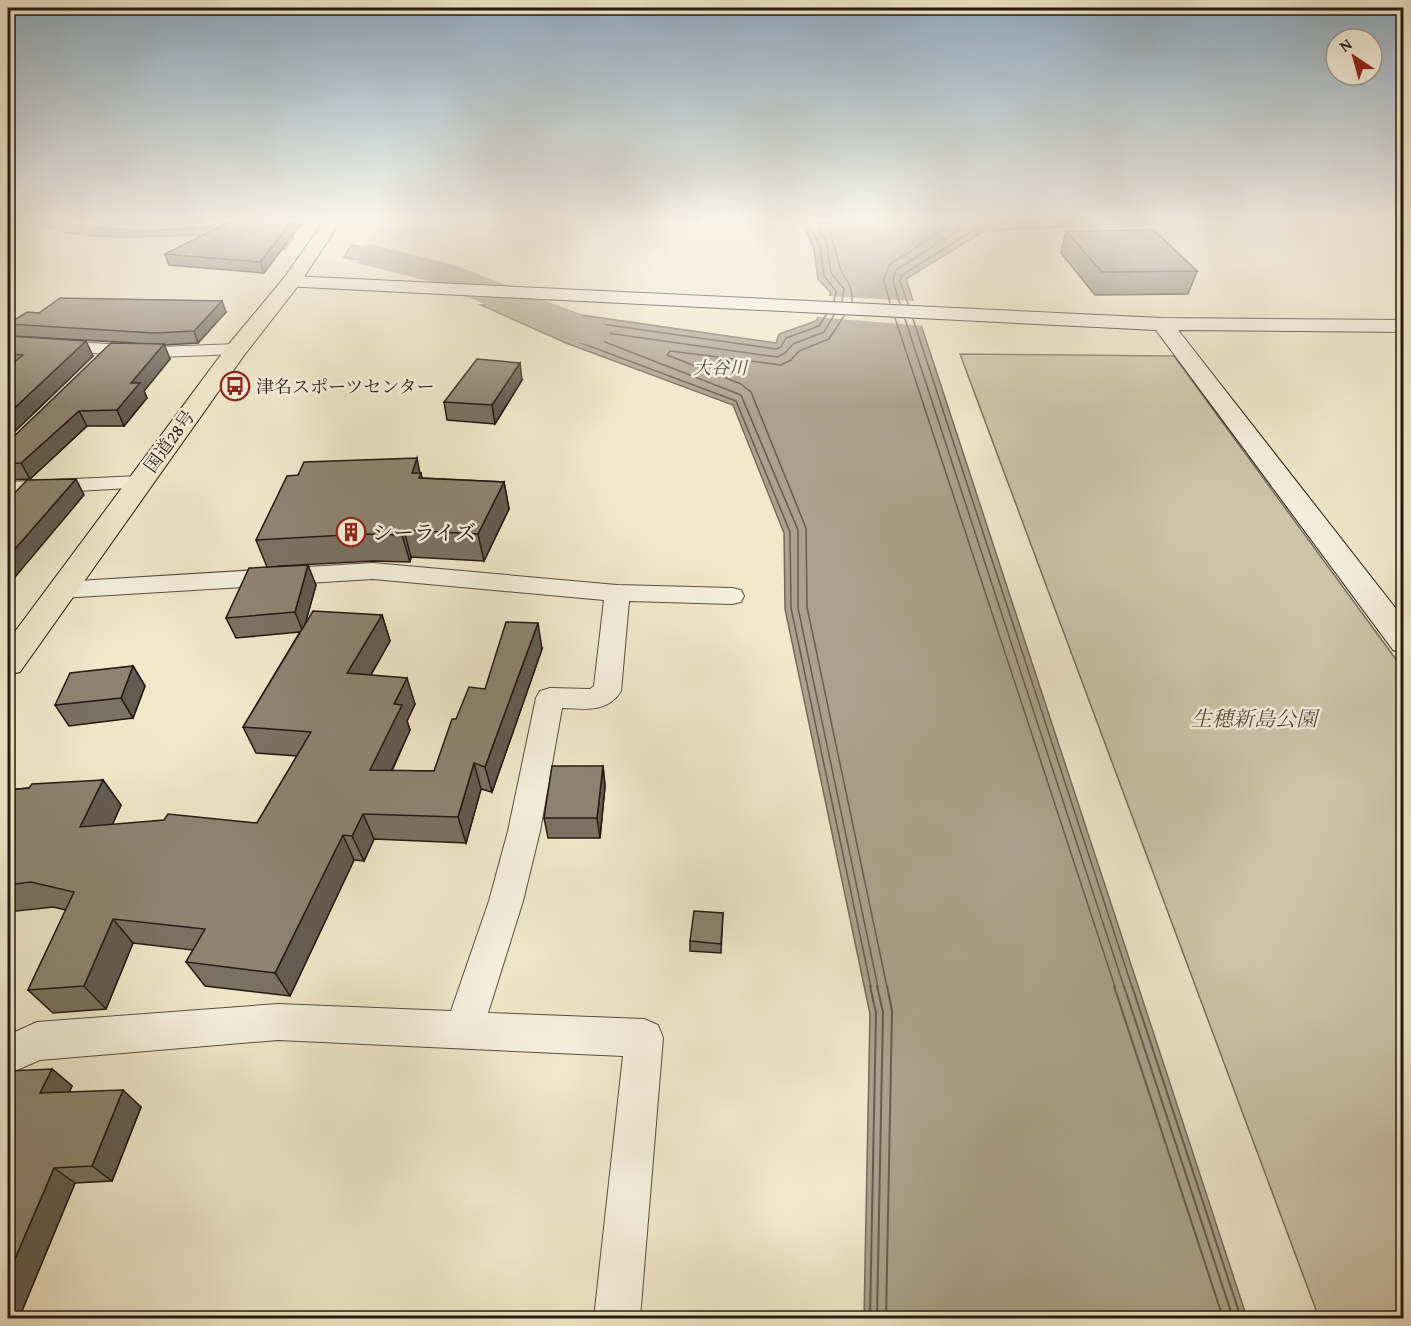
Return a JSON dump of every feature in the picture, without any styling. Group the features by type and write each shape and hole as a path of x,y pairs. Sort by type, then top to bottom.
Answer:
{"highway":[{"name":"国道28号","path":"8,664 237,349 290,283"}],"street":[{"path":"312,283 1162,324 1404,326"},
{"path":"1162,324 1404,642"},
{"path":"8,343 159,352 237,349"},
{"path":"95,366 113,349"},
{"path":"8,489 139,482"},
{"path":"61,590 373,571 617,593 732,596"},
{"path":"463,1030 506,901 522,841 550,698 595,699 607,691 617,593"},
{"path":"8,1055 37,1041 278,1022 644,1038 617,1318"}],"green space":[{"name":"生穂新島公園","path":"960,354 1174,356 1403,669 1403,1318 1319,1318"}],"water":[{"path":"822,283 907,283 1247,1318 864,1318 870,1014 785,609 784,533 733,405 566,343 481,305 511,301 548,303 581,315 776,343 779,334 816,321 831,293"}],"pier":[{"path":"826,296 916,301 924,326 815,317"}],"building":[{"path":"60,298 222,301 194,331 154,333 8,324 27,312 39,313"},
{"path":"8,336 86,341 8,414 8,367 23,355 8,354"},
{"path":"111,343 164,344 131,383 140,383 117,410 79,411 21,463 8,464 8,442"},
{"path":"477,359 520,363 492,405 444,402"},
{"path":"417,458 412,473 421,473 419,478 504,482 478,534 404,530 402,535 364,534 256,540 287,476 298,475 304,462"},
{"path":"76,479 8,557 8,500 27,480"},
{"path":"308,565 295,612 226,618 249,568"},
{"path":"313,611 382,615 347,673 407,678 394,704 402,705 370,770 434,771 452,719 456,719 469,687 485,689 506,622 538,623 485,767 474,763 458,817 363,814 352,836 343,835 275,973 186,962 205,929 113,919 84,986 28,990 74,892 31,882 8,885 8,790 29,788 32,784 103,780 80,827 164,820 168,814 257,823 311,732 243,727"},
{"path":"133,666 121,698 55,705 70,673"},
{"path":"552,766 603,766 597,818 544,818"},
{"path":"694,911 723,913 721,944 690,941"},
{"path":"52,1069 40,1093 123,1090 92,1166 54,1168 8,1275 8,1071"}],"waterway":[{"name":"大谷川","path":"466,283 590,333"}],"place":[{"name":"津名スポーツセンター","path":"235,386"},
{"name":"シーライズ","path":"351,532"}]}
